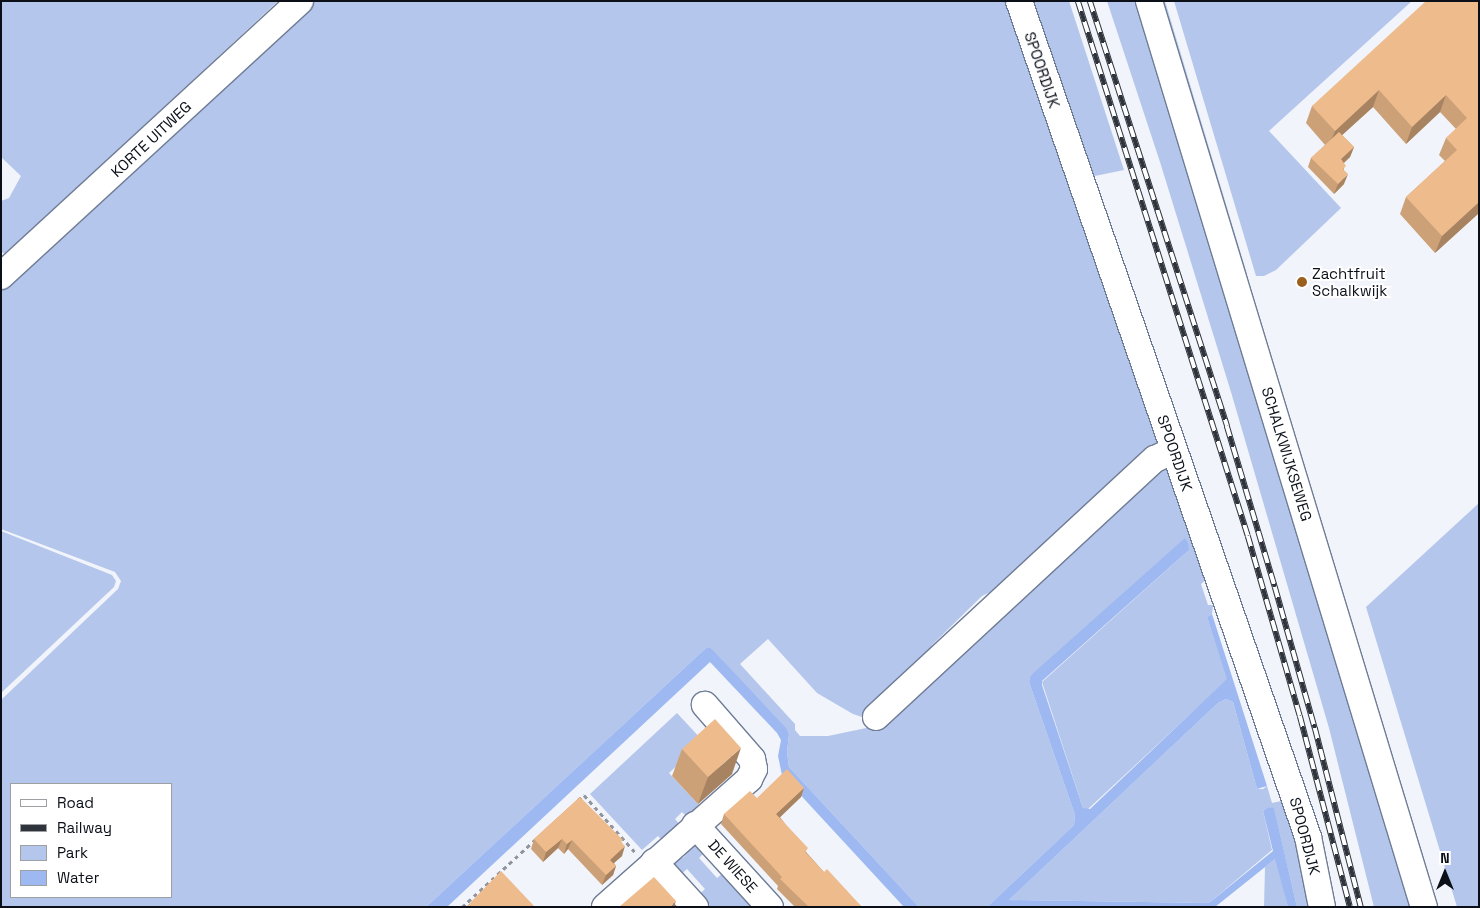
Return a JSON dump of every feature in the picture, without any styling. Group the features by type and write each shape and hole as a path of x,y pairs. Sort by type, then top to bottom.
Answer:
{"street":[{"name":"KORTE UITWEG","path":"1,276 300,1"},
{"name":"SPOORDIJK","path":"1019,1 1308,837 1322,907"},
{"name":"SCHALKWIJKSEWEG","path":"1149,1 1424,907"},
{"path":"876,717 1155,460 1174,450"},
{"name":"DE WIESE","path":"605,907 695,825 707,819 749,780 754,769 752,759 705,705"},
{"name":"DE WIESE","path":"695,825 770,907"},
{"path":"652,865 695,907"}],"path":[{"path":"576,802 584,795 652,865"},
{"path":"462,907 540,834"}],"green space":[{"path":"1,1 278,1 6,254 1,252 1,201 9,198 21,176 1,157"},
{"path":"315,1 1013,1 1160,439 1156,447 999,588 982,596 932,645 922,664 870,714 862,717 853,714 817,693 768,639 740,664 795,724 795,730 800,736 828,736 871,727 1154,470 1174,467 1207,579 1201,584 1208,605 1213,605 1212,614 1207,617 1228,679 1087,810 1083,808 1042,682 1189,550 1030,676 1029,682 1075,815 1074,825 987,907 919,907 789,767 787,752 789,735 710,647 706,648 426,907 1,907 1,700 118,589 121,581 115,572 1,529 1,290 133,173"},
{"path":"1023,1 1069,1 1124,170 1085,178"},
{"path":"1107,1 1139,1 1414,907 1374,907 1329,728 1231,392 1160,162"},
{"path":"1159,1 1165,1 1247,274 1239,267"},
{"path":"1174,1 1412,1 1269,131 1341,208 1276,270 1264,276 1256,276"},
{"path":"1479,503 1479,907 1457,907 1366,607"},
{"path":"1,531 112,575 116,581 114,587 1,693"},
{"path":"1226,699 1233,702 1257,789 1263,789 1267,786 1272,803 1286,800 1315,907 1297,907 1274,809 1268,807 1263,811 1272,850 1209,903 1009,900 1218,703"},
{"path":"677,713 703,741 669,773 701,807 689,819 682,812 675,819 681,826 664,842 658,836 642,850 590,794"},
{"path":"686,840 708,849 699,858 717,878 728,869 763,907 704,907 696,897 705,889 687,869 677,878 667,859 675,850 683,858 690,850 683,842"},
{"path":"1275,859 1277,860 1288,907 1264,907 1265,867"}],"water":[{"path":"1185,538 1189,550 1042,681 1042,685 1083,808 1090,809 1227,679 1207,617 1212,614 1267,786 1257,789 1233,702 1226,699 1218,703 1009,900 1209,903 1273,851 1263,811 1268,807 1274,808 1297,907 1288,907 1275,859 1215,907 987,907 1074,825 1075,815 1029,682 1030,676"},
{"path":"710,647 786,728 789,735 787,752 789,767 919,907 904,907 782,775 778,756 781,740 777,733 710,662 447,907 426,907 706,648"}],"building":[{"path":"1426,1 1479,1 1479,202 1442,236 1406,197 1457,150 1446,138 1467,118 1446,95 1412,127 1379,90 1335,131 1312,106"},
{"path":"1339,132 1354,147 1341,159 1346,166 1343,169 1348,174 1338,184 1311,158"},
{"path":"715,719 741,748 708,777 682,749"},
{"path":"787,769 804,788 776,814 808,848 805,852 824,872 827,869 862,907 809,907 780,879 782,877 724,814 750,791 757,798"},
{"path":"580,797 623,840 621,842 625,846 610,860 616,866 606,875 572,840 567,844 562,839 546,852 534,839"},
{"path":"501,871 535,907 466,907"},
{"path":"654,877 676,901 670,907 619,907"},
{"path":"1223,906 1223,907 1206,907"}],"railway":[{"path":"1078,1 1248,536 1300,716 1350,907"},
{"path":"1090,1 1227,426 1315,728 1361,907"}],"place":[{"name":"Zachtfruit Schalkwijk","path":"1302,282"}]}
